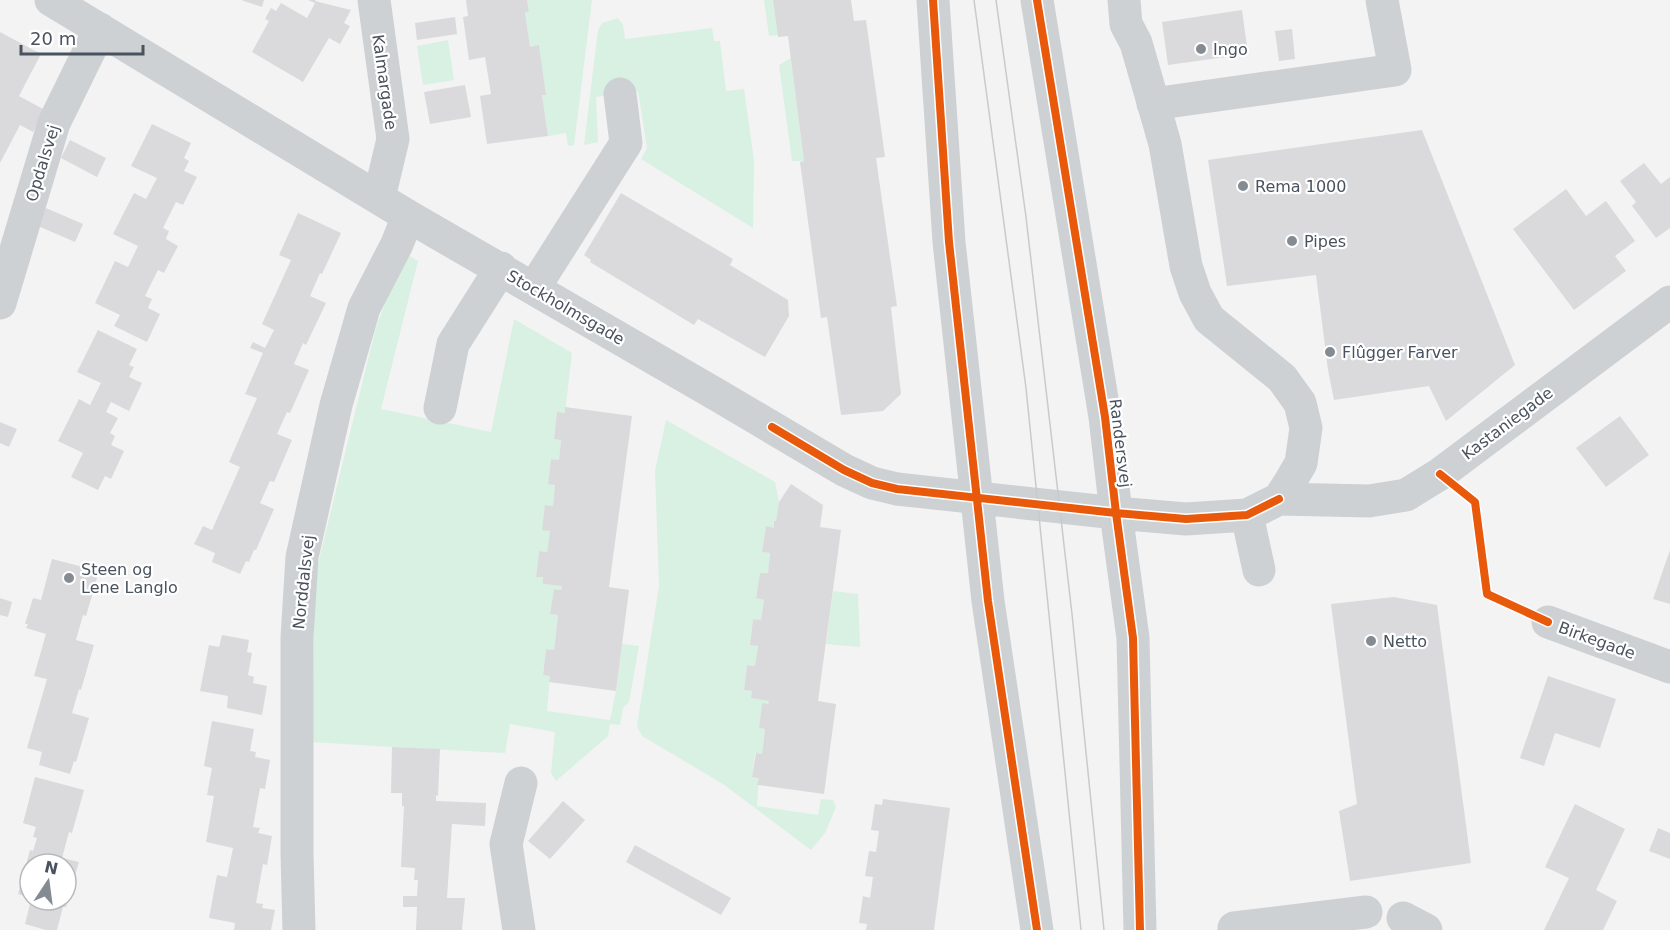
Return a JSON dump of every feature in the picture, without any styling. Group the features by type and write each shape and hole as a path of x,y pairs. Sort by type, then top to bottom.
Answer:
{"street":[{"name":"Stockholmsgade","path":"51,0 408,216 501,268 844,470 872,483 897,489 1116,513"},
{"name":"Kalmargade","path":"374,0 393,139 379,198"},
{"path":"933,0 949,242 988,601 1037,930"},
{"name":"Randersvej","path":"1037,0 1106,417 1133,638 1140,930"},
{"path":"1153,104 1395,70 1382,0"},
{"path":"1125,12 1166,144 1186,266 1195,293 1209,320 1282,378 1300,404 1306,428 1301,463 1279,499"},
{"name":"Opdalsvej","path":"0,303 54,123 100,29"},
{"path":"534,288 626,143 620,94"},
{"name":"Norddalsvej","path":"299,930 297,638 302,557 336,405 364,308 397,244 408,216"},
{"path":"440,408 453,344 501,268"},
{"name":"Kastaniegade","path":"1116,513 1186,519 1247,515 1279,499 1369,501 1406,495 1440,474 1670,302"},
{"path":"1247,515 1259,570"},
{"name":"Birkegade","path":"1548,622 1670,667"},
{"path":"519,930 506,844 521,783"},
{"path":"1234,928 1317,924 1366,912"}],"green space":[{"path":"527,0 592,0 574,145 568,146 566,133 548,136 542,95 546,95 539,46 530,47 525,12 529,12"},
{"path":"764,0 773,0 778,35 769,36"},
{"path":"618,18 623,25 625,39 712,28 714,41 720,41 726,91 744,89 754,160 753,228 641,159 647,148 638,91 596,97 598,142 584,145 598,30 602,23"},
{"path":"448,40 454,80 423,85 417,46"},
{"path":"791,58 804,161 792,161 779,65"},
{"path":"408,255 418,261 381,409 491,432 514,319 572,353 565,413 557,413 554,438 561,440 559,460 551,459 548,483 555,485 553,506 545,505 550,531 547,552 539,551 536,576 543,577 543,584 562,586 561,590 554,589 550,614 558,615 554,650 546,649 543,674 550,676 547,711 610,720 622,644 639,646 629,702 623,708 620,725 610,724 608,736 556,781 551,773 555,732 510,724 505,753 312,742 315,576 376,327"},
{"path":"666,420 775,482 779,502 776,521 774,521 774,528 766,527 762,552 770,553 768,573 760,573 756,598 764,600 761,620 753,619 750,644 758,646 755,666 747,665 744,690 752,691 751,698 769,701 768,704 762,704 759,728 765,729 762,754 755,753 752,777 759,778 757,806 818,815 821,799 833,800 836,807 825,833 811,850 723,784 642,736 637,726 659,586 655,471"},
{"path":"833,591 858,594 860,647 826,644"}],"building":[{"path":"241,0 264,0 262,7"},
{"path":"308,0 316,0 351,10 344,23 350,26 340,44 329,38 303,82 252,52 269,21 265,19 271,8 276,11 281,3 307,18 315,3"},
{"path":"466,0 527,0 529,12 525,12 530,47 539,45 546,95 542,95 548,136 487,144 480,96 491,94 485,57 469,60 463,17 468,16"},
{"path":"773,0 851,0 854,21 866,20 885,157 876,158 897,306 891,307 901,394 883,411 841,415 827,317 821,318 800,162 804,161 788,36 778,37"},
{"path":"1242,10 1248,54 1168,65 1162,22"},
{"path":"455,17 457,34 417,40 415,23"},
{"path":"1292,29 1295,59 1279,61 1275,31"},
{"path":"0,32 41,54 19,96 45,110 33,132 20,125 0,163"},
{"path":"465,85 471,117 430,124 424,92"},
{"path":"152,124 191,143 184,158 189,161 184,171 197,177 183,205 176,202 163,228 169,231 166,239 178,246 164,273 158,270 145,296 152,299 148,308 160,314 147,342 114,326 120,315 95,303 115,261 128,267 138,246 113,234 134,193 146,199 157,178 131,166"},
{"path":"1422,130 1515,365 1446,421 1429,386 1334,400 1316,275 1227,286 1208,160"},
{"path":"70,140 106,158 97,177 61,158"},
{"path":"1644,163 1661,184 1670,177 1670,228 1656,238 1632,206 1636,202 1620,181"},
{"path":"1566,189 1586,216 1606,201 1635,241 1615,256 1626,271 1574,310 1513,229"},
{"path":"621,193 733,259 730,265 788,300 789,316 765,357 698,319 694,325 590,262 591,260 584,255"},
{"path":"46,208 83,224 75,242 38,226"},
{"path":"298,213 341,233 310,296 326,303 306,345 303,343 294,364 309,370 290,413 287,412 277,434 292,440 274,482 270,481 260,503 274,509 256,550 249,562 246,561 240,574 212,562 215,553 194,544 203,526 212,530 240,467 229,462 257,398 245,394 263,353 250,348 253,342 265,348 274,330 262,324 291,260 279,255"},
{"path":"98,330 137,349 129,365 134,367 129,377 142,383 129,411 111,402 106,412 118,418 110,433 115,436 111,445 124,451 111,479 105,476 98,490 71,477 83,453 58,441 79,399 90,405 101,383 77,372"},
{"path":"565,407 632,416 609,587 629,590 616,691 549,682 550,676 543,675 546,649 554,650 558,615 550,614 554,589 561,590 562,586 543,584 543,577 536,577 539,551 547,552 550,531 542,530 545,505 553,506 555,485 548,484 551,459 559,460 561,440 554,439 557,412 565,413"},
{"path":"1620,416 1649,455 1606,487 1576,448"},
{"path":"0,422 17,429 9,447 0,443"},
{"path":"791,484 823,505 820,527 841,530 818,701 836,704 824,794 757,785 759,778 752,777 756,753 762,754 765,729 759,728 762,703 768,704 769,701 751,698 752,691 744,690 747,665 755,666 758,646 750,645 753,619 761,620 764,600 756,598 760,573 768,573 770,553 762,552 766,526 774,528 779,502"},
{"path":"1670,550 1670,604 1653,599"},
{"path":"52,559 99,571 86,616 83,615 76,640 94,645 72,713 89,718 76,762 74,761 70,774 39,765 42,752 27,748 47,679 34,676 46,634 26,628 28,624 25,624 33,598 41,600"},
{"path":"1394,597 1437,605 1471,863 1350,881 1339,811 1357,804 1331,604"},
{"path":"0,598 12,602 8,617 0,615"},
{"path":"222,635 249,640 247,652 252,653 248,675 254,677 253,683 267,686 262,715 227,708 228,696 200,691 209,645 219,647"},
{"path":"1548,676 1616,699 1600,748 1555,733 1544,766 1520,758"},
{"path":"212,721 254,729 250,751 256,752 255,757 270,760 265,789 260,788 253,827 260,828 258,833 272,836 267,865 263,864 256,903 263,904 262,908 275,910 271,930 234,930 235,923 209,918 217,875 227,877 233,848 206,842 214,796 207,795 212,768 204,766"},
{"path":"392,747 440,749 436,801 486,803 485,826 452,824 447,898 465,898 462,930 416,930 417,907 403,907 403,896 417,896 418,880 414,880 415,868 401,867 404,806 402,806 402,793 391,793"},
{"path":"35,777 84,790 72,833 69,832 64,852 29,852 33,851 37,838 33,837 36,827 23,823"},
{"path":"883,799 950,808 934,930 866,930 867,924 859,923 863,896 870,898 873,877 865,876 869,851 876,852 879,831 871,830 875,804 882,805"},
{"path":"563,801 585,820 550,859 528,841"},
{"path":"1575,804 1625,829 1596,890 1617,901 1603,930 1544,930 1569,878 1545,867"},
{"path":"1658,828 1670,833 1670,859 1649,851"},
{"path":"635,845 731,898 721,915 626,862"},
{"path":"28,912 62,912 57,930 46,930 25,924"}],"tram line":[{"path":"974,0 1026,388 1081,930"},
{"path":"996,0 1026,217 1072,614 1104,930"}],"cycle path":[{"path":"933,0 949,242 988,601 1037,930"},
{"path":"1037,0 1105,417 1133,638 1140,930"},
{"path":"772,427 844,470 872,483 897,489 1186,519 1247,515 1279,499"},
{"path":"1440,474 1475,502 1487,594 1548,622"}],"place":[{"name":"Ingo","path":"1201,49"},
{"name":"Rema 1000","path":"1243,186"},
{"name":"Pipes","path":"1292,241"},
{"name":"Flûgger Farver","path":"1330,352"},
{"name":"Steen og Lene Langlo","path":"69,578"},
{"name":"Netto","path":"1371,641"}]}
